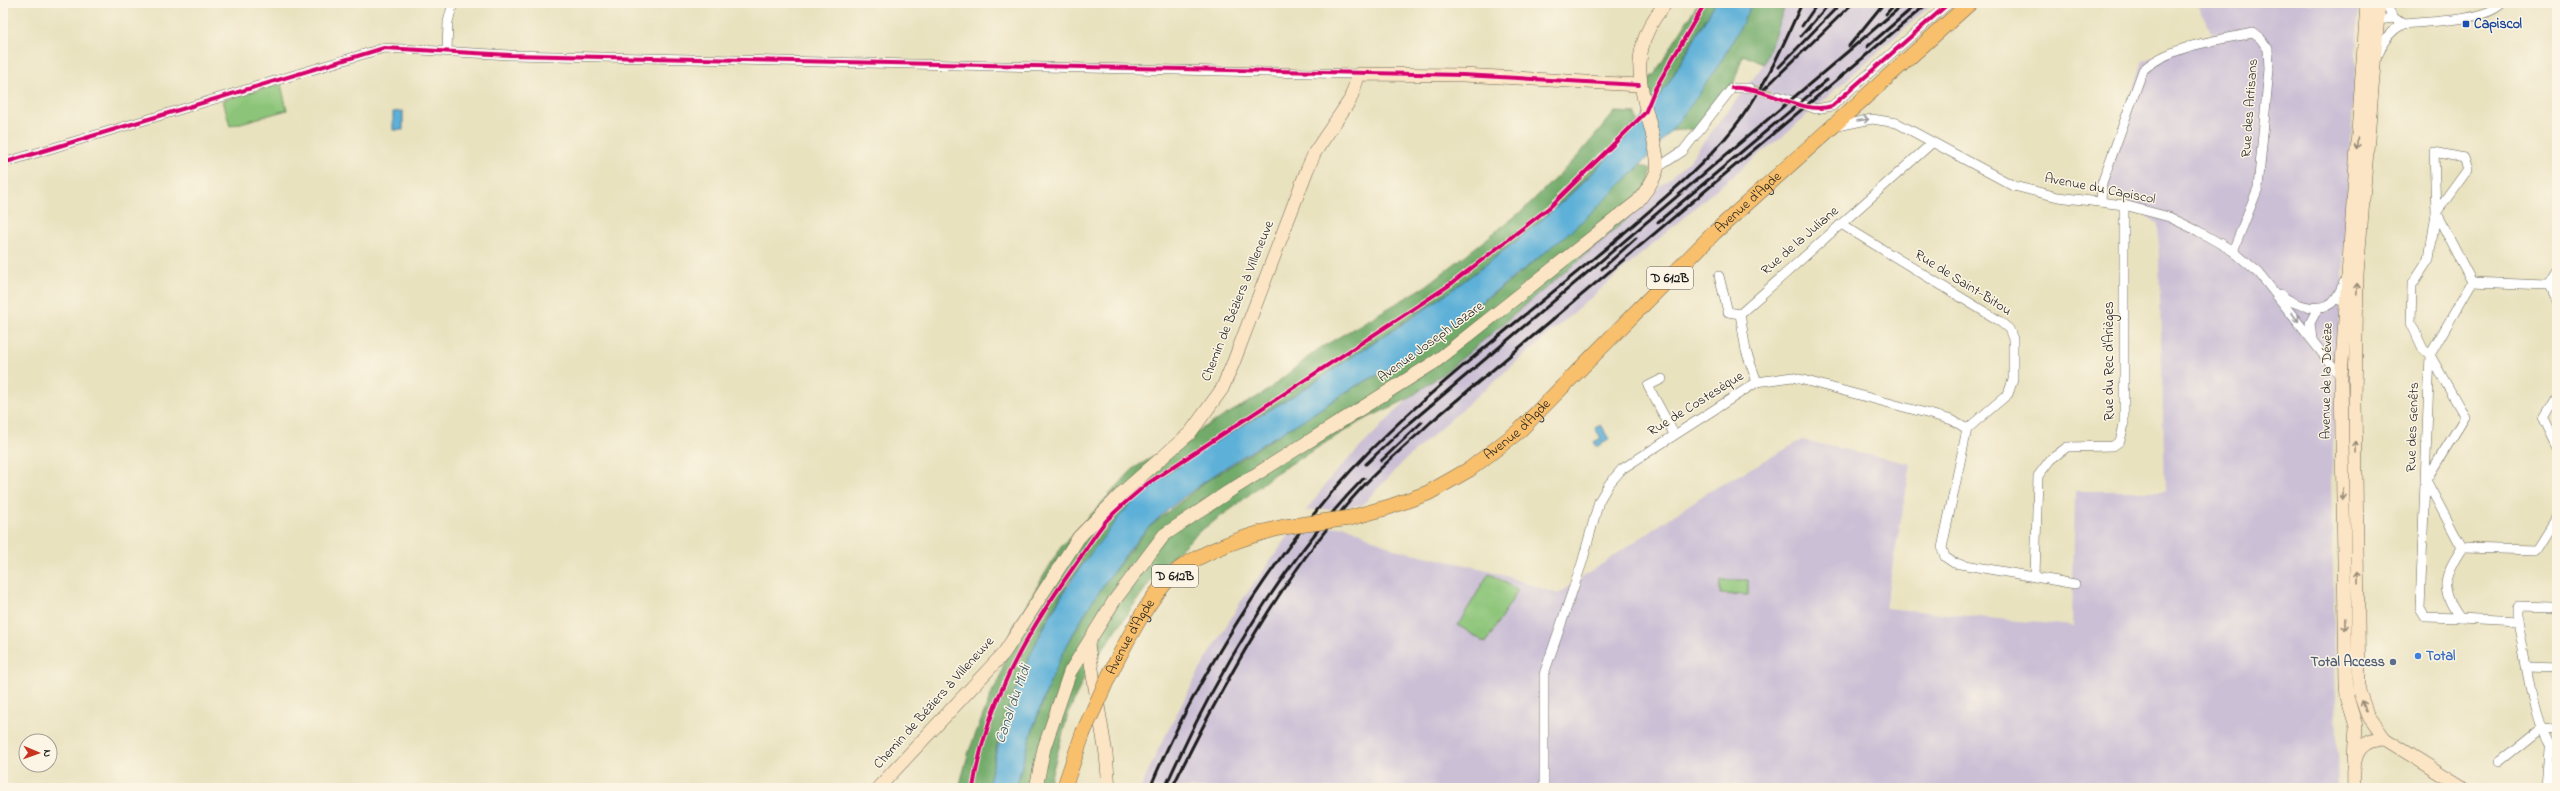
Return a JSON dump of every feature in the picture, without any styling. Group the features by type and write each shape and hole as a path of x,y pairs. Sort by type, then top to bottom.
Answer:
{"main road":[{"name":"Avenue Joseph Lazare","path":"1036,788 1044,748 1070,672 1114,601 1164,535 1228,492 1435,362 1638,201 1651,186 1657,168 1657,155 1641,91 1641,53 1646,34 1656,14 1666,3"},
{"name":"Avenue d'Agde","path":"1064,788 1082,733 1130,633 1158,593 1184,566 1229,542 1284,527 1350,518 1389,507 1428,492 1470,469 1519,432 1715,232 1970,3"},
{"name":"Avenue de la Dévèze","path":"2354,788 2356,726 2346,697 2341,300 2348,274 2367,3"},
{"name":"Avenue de la Dévèze","path":"2379,3 2376,25 2375,67 2357,274 2355,402 2359,691 2364,709 2385,739"},
{"path":"1359,74 1463,75 1641,91"},
{"name":"Chemin de Béziers à Villeneuve","path":"878,788 1004,653 1079,537 1123,492 1190,434 1204,417 1222,389 1231,368 1306,170 1315,152 1350,100 1359,74"},
{"path":"1088,645 1106,754 1109,788"},
{"path":"2354,758 2362,746 2375,739 2385,739 2453,784 2464,788"}],"street":[{"path":"447,51 448,22 453,3"},
{"path":"1778,96 1816,109 1832,106 1949,3"},
{"path":"2360,104 2370,70 2376,25 2374,3"},
{"path":"2384,3 2394,18 2403,24"},
{"path":"2375,67 2382,43 2393,29 2403,24 2479,16 2502,3"},
{"path":"2376,25 2394,18"},
{"path":"2376,25 2393,29"},
{"name":"Rue des Artisans","path":"2101,202 2102,183 2143,70 2154,60 2168,54 2253,33 2260,38 2268,49 2269,69 2258,188 2233,251"},
{"path":"3,163 384,48 510,56 1359,74"},
{"path":"1657,168 1683,151 1732,88 1750,88"},
{"name":"Avenue du Capiscol","path":"1829,129 1848,122 1872,119 1897,123 2014,186 2058,197 2124,205 2169,217 2233,251 2259,273 2271,286 2341,377"},
{"name":"Rue de la Juliane","path":"1740,314 1932,143"},
{"path":"2436,213 2468,169 2464,158 2434,152 2436,213 2429,259 2412,285 2410,323 2423,349 2430,355 2466,417 2426,480 2462,548"},
{"name":"Rue du Rec d'Arièges","path":"2035,576 2038,476 2050,460 2066,447 2112,446 2120,441 2123,430 2124,205"},
{"path":"2436,213 2472,282"},
{"name":"Rue de Saint-Bitou","path":"1841,224 1998,320 2009,329 2013,339 2013,380 2008,394 1967,429"},
{"path":"2549,286 2557,272"},
{"path":"1719,276 1728,312 1740,314 1746,351 1757,382"},
{"path":"2472,282 2549,286"},
{"path":"2430,355 2472,282"},
{"path":"2271,286 2286,299 2302,306 2318,308 2341,300 2350,303 2354,310 2350,380 2355,402"},
{"path":"2549,286 2557,303"},
{"path":"2312,340 2310,323 2318,308"},
{"name":"Rue des Genêts","path":"2430,355 2420,609 2425,617 2460,618"},
{"name":"Rue de Costesèque","path":"1544,788 1544,674 1572,594 1599,501 1609,484 1622,469 1674,434 1757,382 1792,377 1952,420 1967,429"},
{"path":"1662,379 1648,386 1674,434"},
{"path":"2557,398 2544,420 2557,447"},
{"path":"1967,429 1942,548 1945,557 1954,562 2075,584"},
{"path":"2462,548 2537,550 2557,518"},
{"path":"2462,548 2448,570 2444,586 2450,604 2460,618 2518,620"},
{"path":"2553,607 2518,606 2518,620 2540,729 2549,748 2557,755"},
{"path":"2528,667 2557,668"},
{"path":"2500,762 2540,729 2557,730"},
{"path":"2546,788 2549,748"}],"shaded area":[{"path":"1786,3 1933,3 1792,128 1714,191 1453,417 1405,460 1362,505 1306,511 1332,476 1408,399 1453,366 1689,161 1764,64"},
{"path":"2197,3 2359,3 2331,482 2338,788 1141,788 1159,748 1197,675 1240,603 1292,531 1346,526 1394,549 1488,570 1558,594 1708,492 1802,440 1911,464 1885,608 2072,626 2075,491 2165,491 2158,224 2101,184 2143,61 2219,31 2211,32"}],"green space":[{"path":"1698,3 1715,3 1664,90 1651,107 1639,85 1654,75"},
{"path":"1752,3 1786,3 1764,64 1743,55 1732,88 1700,129 1669,131 1715,70"},
{"path":"281,84 287,110 230,126 223,100"},
{"path":"1615,112 1635,113 1639,123 1598,167 1539,223 1456,287 1296,394 1236,428 1132,502 1069,581 1044,625 1011,700 998,740 988,788 959,788 969,751 993,690 1000,679 1013,627 1061,547 1134,468 1264,393 1317,350 1426,286 1522,211 1577,157"},
{"path":"1641,165 1651,169 1647,199 1617,228 1453,366 1408,399 1361,421 1274,474 1234,507 1200,531 1160,568 1087,671 1068,714 1048,788 1016,788 1027,747 1055,667 1094,597 1147,529 1205,482 1353,388 1398,364 1516,277 1591,213"},
{"path":"1489,573 1518,590 1486,643 1458,625"},
{"path":"1720,580 1748,580 1748,595 1720,594"}],"water":[{"name":"Canal du Midi","path":"1715,3 1752,3 1727,52 1696,98 1662,140 1625,181 1543,254 1413,354 1393,367 1347,391 1305,419 1220,471 1182,498 1143,533 1095,597 1065,649 1042,702 1016,788 988,788 996,753 1017,686 1046,623 1083,563 1126,509 1152,485 1192,457 1306,388 1425,309 1512,245 1539,222 1592,173 1652,107 1681,63"},
{"path":"403,111 403,130 393,130 393,112"},
{"path":"1601,425 1610,439 1597,447 1594,442 1601,438 1595,428"}],"tunnel":[{"path":"1750,88 1778,96"}],"railway":[{"path":"1150,788 1195,694 1223,646 1253,598 1285,552 1319,508 1354,468 1417,406 1475,356 1623,234 1707,158 1732,130 1753,101 1771,69 1802,3"},
{"path":"1802,26 1818,3"},
{"path":"1801,36 1830,3"},
{"path":"1779,67 1841,3"},
{"path":"1761,92 1853,3"},
{"path":"1849,46 1884,3"},
{"path":"1886,14 1896,3"},
{"path":"1366,464 1404,428 1905,3"},
{"path":"1867,47 1918,3"},
{"path":"1172,788 1213,707 1258,628 1309,552 1337,516 1367,482 1431,422 1928,3"},
{"path":"1658,222 1827,80"},
{"path":"1602,269 1636,238"},
{"path":"1381,461 1422,422"},
{"path":"1165,788 1204,707 1252,624 1278,584 1306,546 1334,510 1364,478"}],"cycle path":[{"path":"973,788 979,757 987,728 997,700 1010,672 1023,646 1055,594 1106,521 1147,484 1451,284 1550,207 1645,113 1655,89 1705,3"},
{"path":"1732,88 1745,88 1808,107 1820,108 1832,106 1949,3"},
{"path":"3,163 384,48 510,55 1463,75 1639,85"}],"place":[{"name":"Capiscol","path":"2466,24"},
{"name":"Total","path":"2418,656"},
{"name":"Total Access","path":"2393,662"}]}
